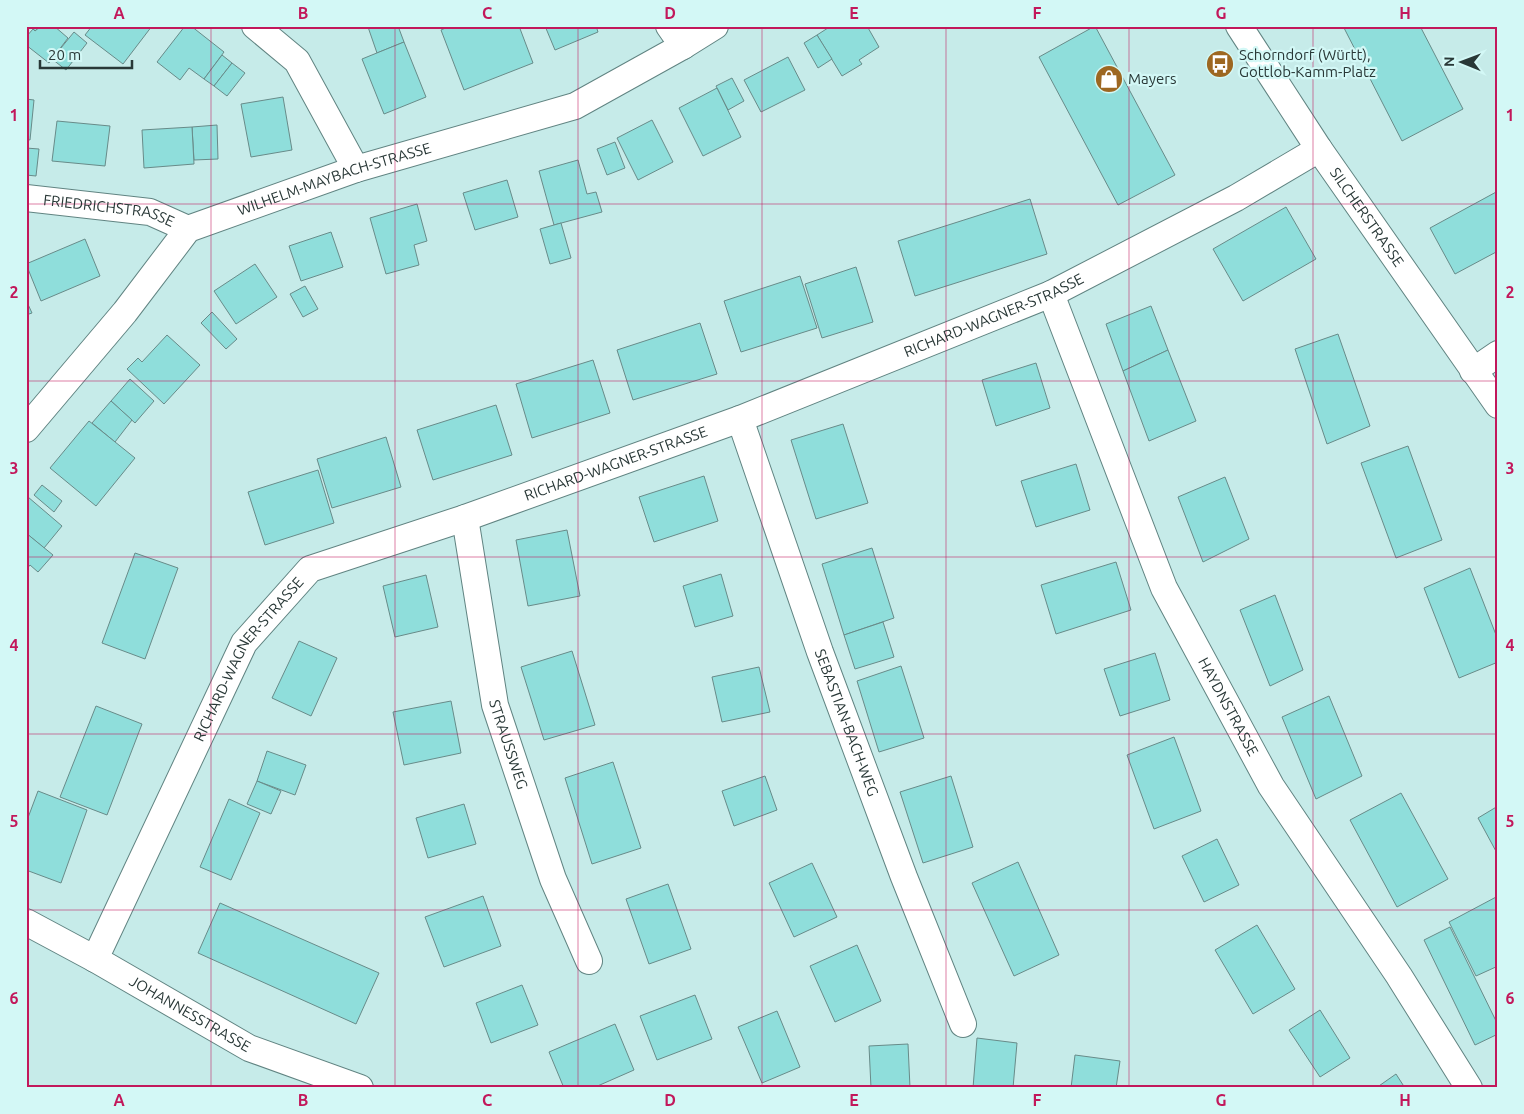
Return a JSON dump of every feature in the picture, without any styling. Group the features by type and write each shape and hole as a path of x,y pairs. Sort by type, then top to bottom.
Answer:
{"street":[{"path":"256,26 297,61 356,169"},
{"name":"WILHELM-MAYBACH-STRASSE","path":"188,229 356,169 575,106 676,36 715,26"},
{"name":"SILCHERSTRASSE","path":"1239,26 1319,149 1498,406"},
{"name":"RICHARD-WAGNER-STRASSE","path":"95,959 244,643 310,569 465,518 740,419 1051,294 1236,198 1319,149"},
{"name":"FRIEDRICHSTRASSE","path":"26,198 150,212 188,229"},
{"path":"26,429 125,312 188,229"},
{"name":"HAYDNSTRASSE","path":"1051,294 1164,588 1271,786 1399,976 1468,1088"},
{"path":"1473,371 1498,354"},
{"name":"SEBASTIAN-BACH-WEG","path":"740,419 820,652 904,877 963,1024"},
{"name":"STRAUSSWEG","path":"465,518 495,705 553,879 589,960"},
{"name":"JOHANNESSTRASSE","path":"26,922 95,959 249,1048 360,1088"}],"building":[{"path":"31,26 41,26 35,31"},
{"path":"41,26 54,26 68,38 49,63 26,45 26,37 33,29 35,31"},
{"path":"92,26 152,26 123,64 85,35"},
{"path":"185,26 191,26 224,52 204,79 189,68 180,80 157,62"},
{"path":"369,26 398,26 404,42 377,53"},
{"path":"450,26 519,26 533,63 464,90 441,30"},
{"path":"545,26 596,26 598,32 555,50"},
{"path":"831,26 867,26 879,47 859,60 862,64 842,76 817,35"},
{"path":"1095,26 1175,175 1118,205 1039,57"},
{"path":"1343,26 1420,26 1463,109 1402,141"},
{"path":"74,32 87,43 66,70 52,59"},
{"path":"817,35 832,59 818,68 804,43"},
{"path":"404,42 426,97 384,114 362,59"},
{"path":"222,55 232,63 214,86 204,79"},
{"path":"788,57 805,90 761,112 744,80"},
{"path":"232,63 245,73 227,96 214,86"},
{"path":"732,78 744,101 728,110 716,86"},
{"path":"717,88 741,137 703,156 679,108"},
{"path":"283,97 292,150 251,157 241,104"},
{"path":"26,99 34,100 30,140 26,139"},
{"path":"652,120 673,162 638,180 617,138"},
{"path":"57,121 110,126 105,166 52,161"},
{"path":"217,125 218,159 194,160 192,127"},
{"path":"192,127 194,164 144,168 142,130"},
{"path":"615,142 625,168 607,175 597,149"},
{"path":"26,148 39,149 36,176 26,175"},
{"path":"578,160 587,194 596,192 602,212 554,225 539,171"},
{"path":"507,180 518,217 475,230 463,193"},
{"path":"1498,191 1498,251 1455,274 1430,228"},
{"path":"1030,199 1047,254 915,296 898,241"},
{"path":"417,204 427,241 414,245 419,265 386,274 370,218"},
{"path":"1286,207 1316,259 1243,301 1213,249"},
{"path":"561,223 571,258 550,264 540,229"},
{"path":"331,232 343,267 301,281 289,246"},
{"path":"85,239 100,276 41,301 26,264"},
{"path":"255,264 277,297 236,324 214,291"},
{"path":"856,267 873,322 822,338 805,284"},
{"path":"800,276 817,328 741,352 724,301"},
{"path":"305,286 318,309 303,317 290,294"},
{"path":"26,300 32,313 26,315"},
{"path":"1151,306 1168,350 1123,371 1106,324"},
{"path":"212,312 237,339 226,349 201,323"},
{"path":"700,323 717,374 633,400 617,350"},
{"path":"1338,334 1370,426 1327,444 1295,349"},
{"path":"167,335 200,365 164,404 127,369 138,358 142,362"},
{"path":"1168,350 1196,421 1149,441 1123,371"},
{"path":"593,360 610,413 532,438 516,384"},
{"path":"1036,363 1050,408 996,426 982,380"},
{"path":"130,379 154,401 135,423 111,401"},
{"path":"111,401 132,420 115,442 92,423"},
{"path":"496,405 512,455 433,480 417,430"},
{"path":"89,421 135,458 96,506 50,468"},
{"path":"843,424 868,503 816,519 791,440"},
{"path":"386,437 401,487 332,508 317,459"},
{"path":"1408,446 1442,540 1396,558 1361,463"},
{"path":"1076,464 1090,510 1036,527 1021,481"},
{"path":"318,470 334,523 265,545 248,492"},
{"path":"704,476 718,521 654,542 639,497"},
{"path":"1225,477 1249,539 1203,562 1178,497"},
{"path":"42,485 62,501 54,512 34,495"},
{"path":"28,497 62,526 44,548 26,533 26,499"},
{"path":"567,530 580,596 528,606 516,540"},
{"path":"26,533 53,555 38,572 30,565 26,570"},
{"path":"872,548 894,618 844,635 822,564"},
{"path":"135,553 178,568 145,659 102,643"},
{"path":"1116,562 1131,610 1056,634 1041,585"},
{"path":"1470,568 1498,640 1498,662 1459,678 1424,588"},
{"path":"721,574 733,616 695,627 683,586"},
{"path":"426,575 438,627 395,637 383,586"},
{"path":"1275,595 1303,670 1270,686 1240,610"},
{"path":"883,622 894,657 855,669 844,635"},
{"path":"299,641 337,658 311,716 272,698"},
{"path":"572,651 595,725 544,740 521,667"},
{"path":"1155,653 1170,700 1120,716 1104,669"},
{"path":"901,666 924,738 879,752 857,681"},
{"path":"759,667 770,712 722,722 712,677"},
{"path":"1329,696 1362,776 1316,799 1282,717"},
{"path":"451,701 461,753 404,765 393,712"},
{"path":"96,706 142,724 107,815 60,797"},
{"path":"1174,737 1201,811 1154,829 1127,755"},
{"path":"267,751 306,765 295,795 257,781"},
{"path":"613,762 641,848 592,864 565,778"},
{"path":"765,776 777,810 734,826 722,791"},
{"path":"951,776 973,847 923,863 900,792"},
{"path":"257,781 281,791 271,814 247,804"},
{"path":"38,791 87,810 61,883 26,870 26,823"},
{"path":"1401,793 1448,879 1397,907 1350,820"},
{"path":"229,799 260,813 231,880 200,867"},
{"path":"464,804 476,844 428,858 416,818"},
{"path":"1498,806 1498,855 1478,818"},
{"path":"1217,839 1239,885 1204,902 1182,856"},
{"path":"1018,862 1059,955 1014,976 972,883"},
{"path":"812,863 837,917 794,937 769,883"},
{"path":"668,884 691,949 649,964 626,899"},
{"path":"483,896 501,946 444,967 425,917"},
{"path":"1498,896 1498,966 1476,976 1449,922"},
{"path":"220,903 379,973 356,1024 198,953"},
{"path":"1257,925 1295,989 1253,1014 1215,950"},
{"path":"1450,927 1498,1025 1498,1034 1475,1045 1424,940"},
{"path":"857,945 881,1001 835,1022 810,966"},
{"path":"522,985 538,1025 491,1043 476,1003"},
{"path":"695,995 712,1039 657,1060 640,1016"},
{"path":"1320,1010 1350,1058 1320,1077 1289,1030"},
{"path":"777,1011 800,1067 762,1083 738,1027"},
{"path":"615,1024 634,1070 593,1088 564,1088 549,1052"},
{"path":"977,1038 1017,1043 1013,1088 973,1088"},
{"path":"908,1044 910,1088 871,1088 869,1046"},
{"path":"1075,1055 1120,1061 1116,1088 1071,1088"},
{"path":"1396,1074 1405,1088 1376,1088"}],"place":[{"name":"Schorndorf (Württ), Gottlob-Kamm-Platz","path":"1220,64"},
{"name":"Mayers","path":"1109,79"}]}
